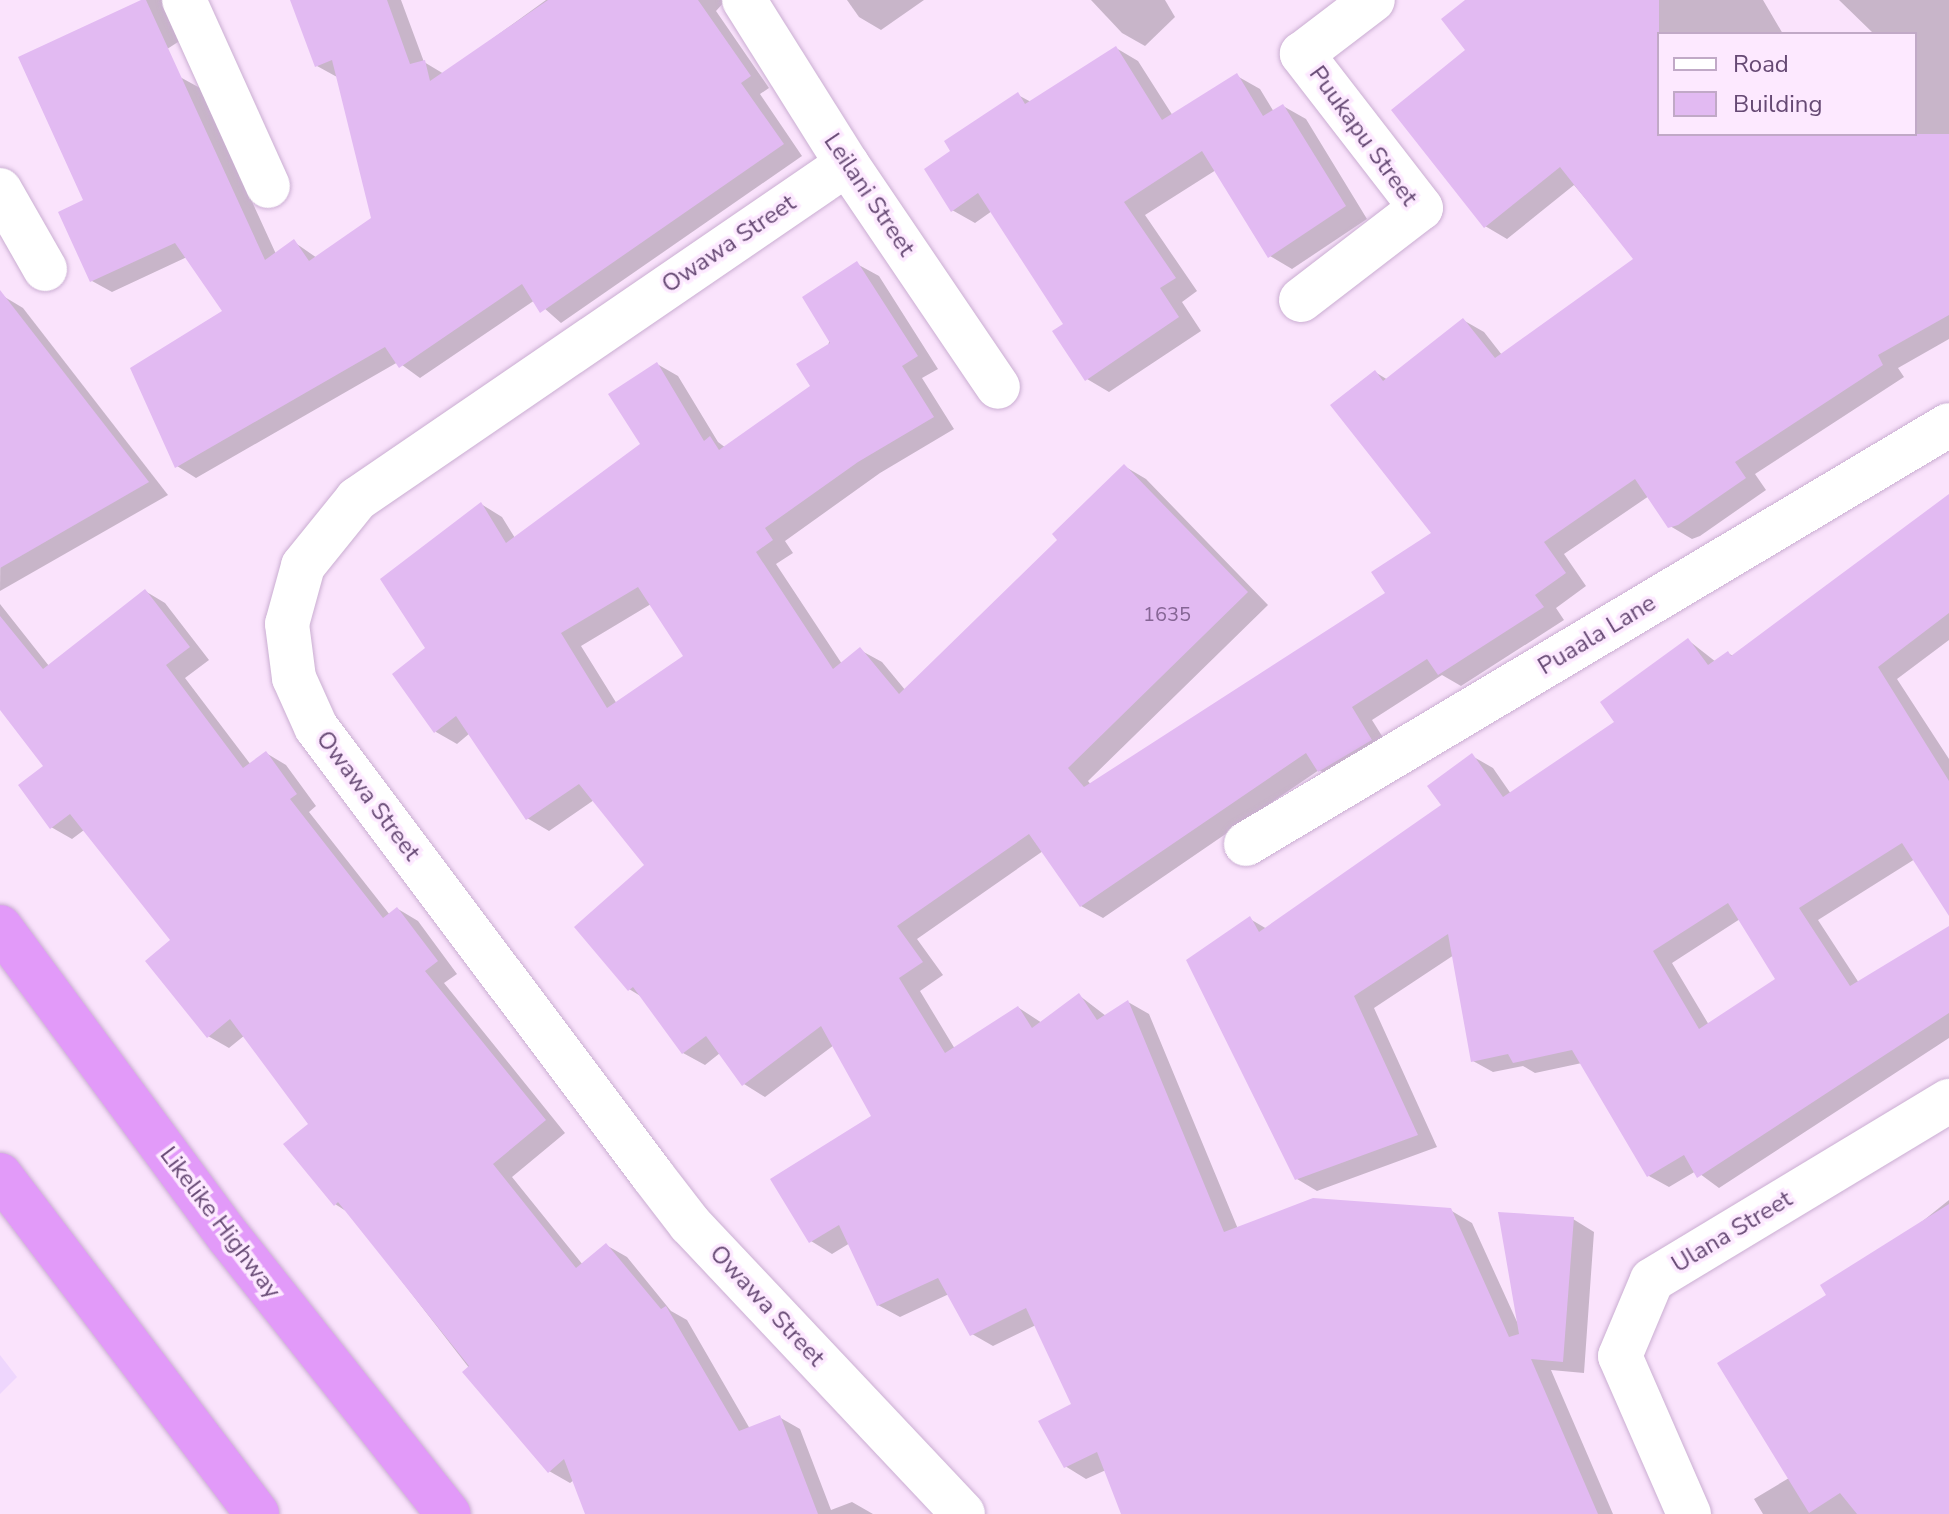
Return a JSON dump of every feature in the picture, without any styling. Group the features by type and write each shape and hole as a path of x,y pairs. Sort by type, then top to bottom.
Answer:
{"highway":[{"name":"Likelike Highway","path":"0,927 228,1236 448,1514"},
{"path":"0,1175 257,1514"}],"street":[{"path":"184,0 268,186"},
{"name":"Leilani Street","path":"744,0 847,164 998,387"},
{"name":"Puukapu Street","path":"1301,300 1421,208 1302,54 1373,0"},
{"name":"Owawa Street","path":"847,164 357,499 303,566 287,624 290,652 316,727 690,1224 963,1514"},
{"path":"0,190 45,269"},
{"name":"Puaala Lane","path":"1246,844 1949,425"},
{"name":"Ulana Street","path":"1689,1514 1620,1356 1652,1280 1949,1101"}],"shaded area":[{"path":"0,1355 17,1377 0,1394"}],"building":[{"path":"146,0 265,260 294,239 309,261 371,218 332,60 315,67 290,0 387,0 410,64 425,60 430,81 548,0 698,0 751,76 741,83 784,144 540,313 522,284 399,368 385,347 175,468 130,368 222,311 175,243 90,282 58,212 83,200 18,57"},
{"path":"1465,0 1659,0 1657,136 1949,134 1949,315 1878,355 1883,365 1735,462 1746,478 1678,525 1668,528 1635,479 1544,542 1566,573 1535,595 1544,607 1438,675 1427,659 1352,707 1372,740 1318,772 1306,753 1080,907 1029,834 897,926 923,962 899,978 945,1053 1018,1006 1032,1028 1079,993 1097,1020 1128,1000 1224,1232 1313,1198 1451,1208 1509,1337 1519,1334 1498,1212 1574,1217 1563,1362 1531,1359 1598,1514 1121,1514 1097,1452 1064,1468 1038,1421 1071,1404 1026,1308 970,1336 938,1278 877,1306 839,1225 809,1243 770,1179 871,1116 821,1026 742,1086 706,1036 682,1054 633,987 628,991 574,927 644,865 579,784 526,820 456,716 434,733 392,674 425,648 380,579 481,502 506,543 640,444 608,394 657,362 704,441 710,436 719,450 810,386 796,364 830,343 802,297 857,261 918,356 902,366 934,417 858,462 765,528 773,540 756,552 833,669 860,647 899,694 1057,540 1052,534 1124,464 1248,592 1068,768 1084,787 1385,593 1371,572 1431,533 1330,405 1375,370 1383,381 1463,318 1495,358 1633,259 1560,167 1484,228 1391,110 1465,50 1441,19","holes":["638,587 683,656 607,708 561,633"]},
{"path":"1116,46 1162,120 1237,73 1263,116 1283,104 1346,206 1268,258 1202,151 1124,202 1176,278 1160,288 1179,317 1085,381 1052,331 1063,324 978,193 951,212 924,169 950,151 944,141 1018,92 1025,104"},
{"path":"0,290 149,482 0,568"},
{"path":"1949,494 1949,613 1878,667 1949,781 1949,916 1902,843 1799,908 1850,986 1949,926 1949,1013 1697,1178 1684,1155 1647,1177 1572,1050 1513,1063 1508,1054 1471,1062 1448,934 1354,996 1418,1135 1295,1180 1186,960 1250,916 1259,932 1441,805 1427,786 1472,753 1503,797 1614,722 1600,702 1688,638 1708,665 1728,651 1731,656","holes":["1728,903 1775,979 1699,1029 1653,951"]},
{"path":"145,589 190,647 166,665 243,768 266,751 297,794 290,799 383,918 397,907 438,961 425,971 546,1120 493,1164 576,1268 606,1243 661,1309 666,1306 739,1431 780,1415 818,1514 585,1514 564,1459 548,1473 462,1372 469,1366 338,1202 334,1206 283,1144 308,1124 230,1019 207,1038 145,961 170,940 70,814 50,829 18,785 43,766 0,710 0,616 43,669"},
{"path":"1949,1204 1949,1514 1857,1514 1840,1493 1809,1513 1717,1363 1826,1295 1820,1285"}]}
